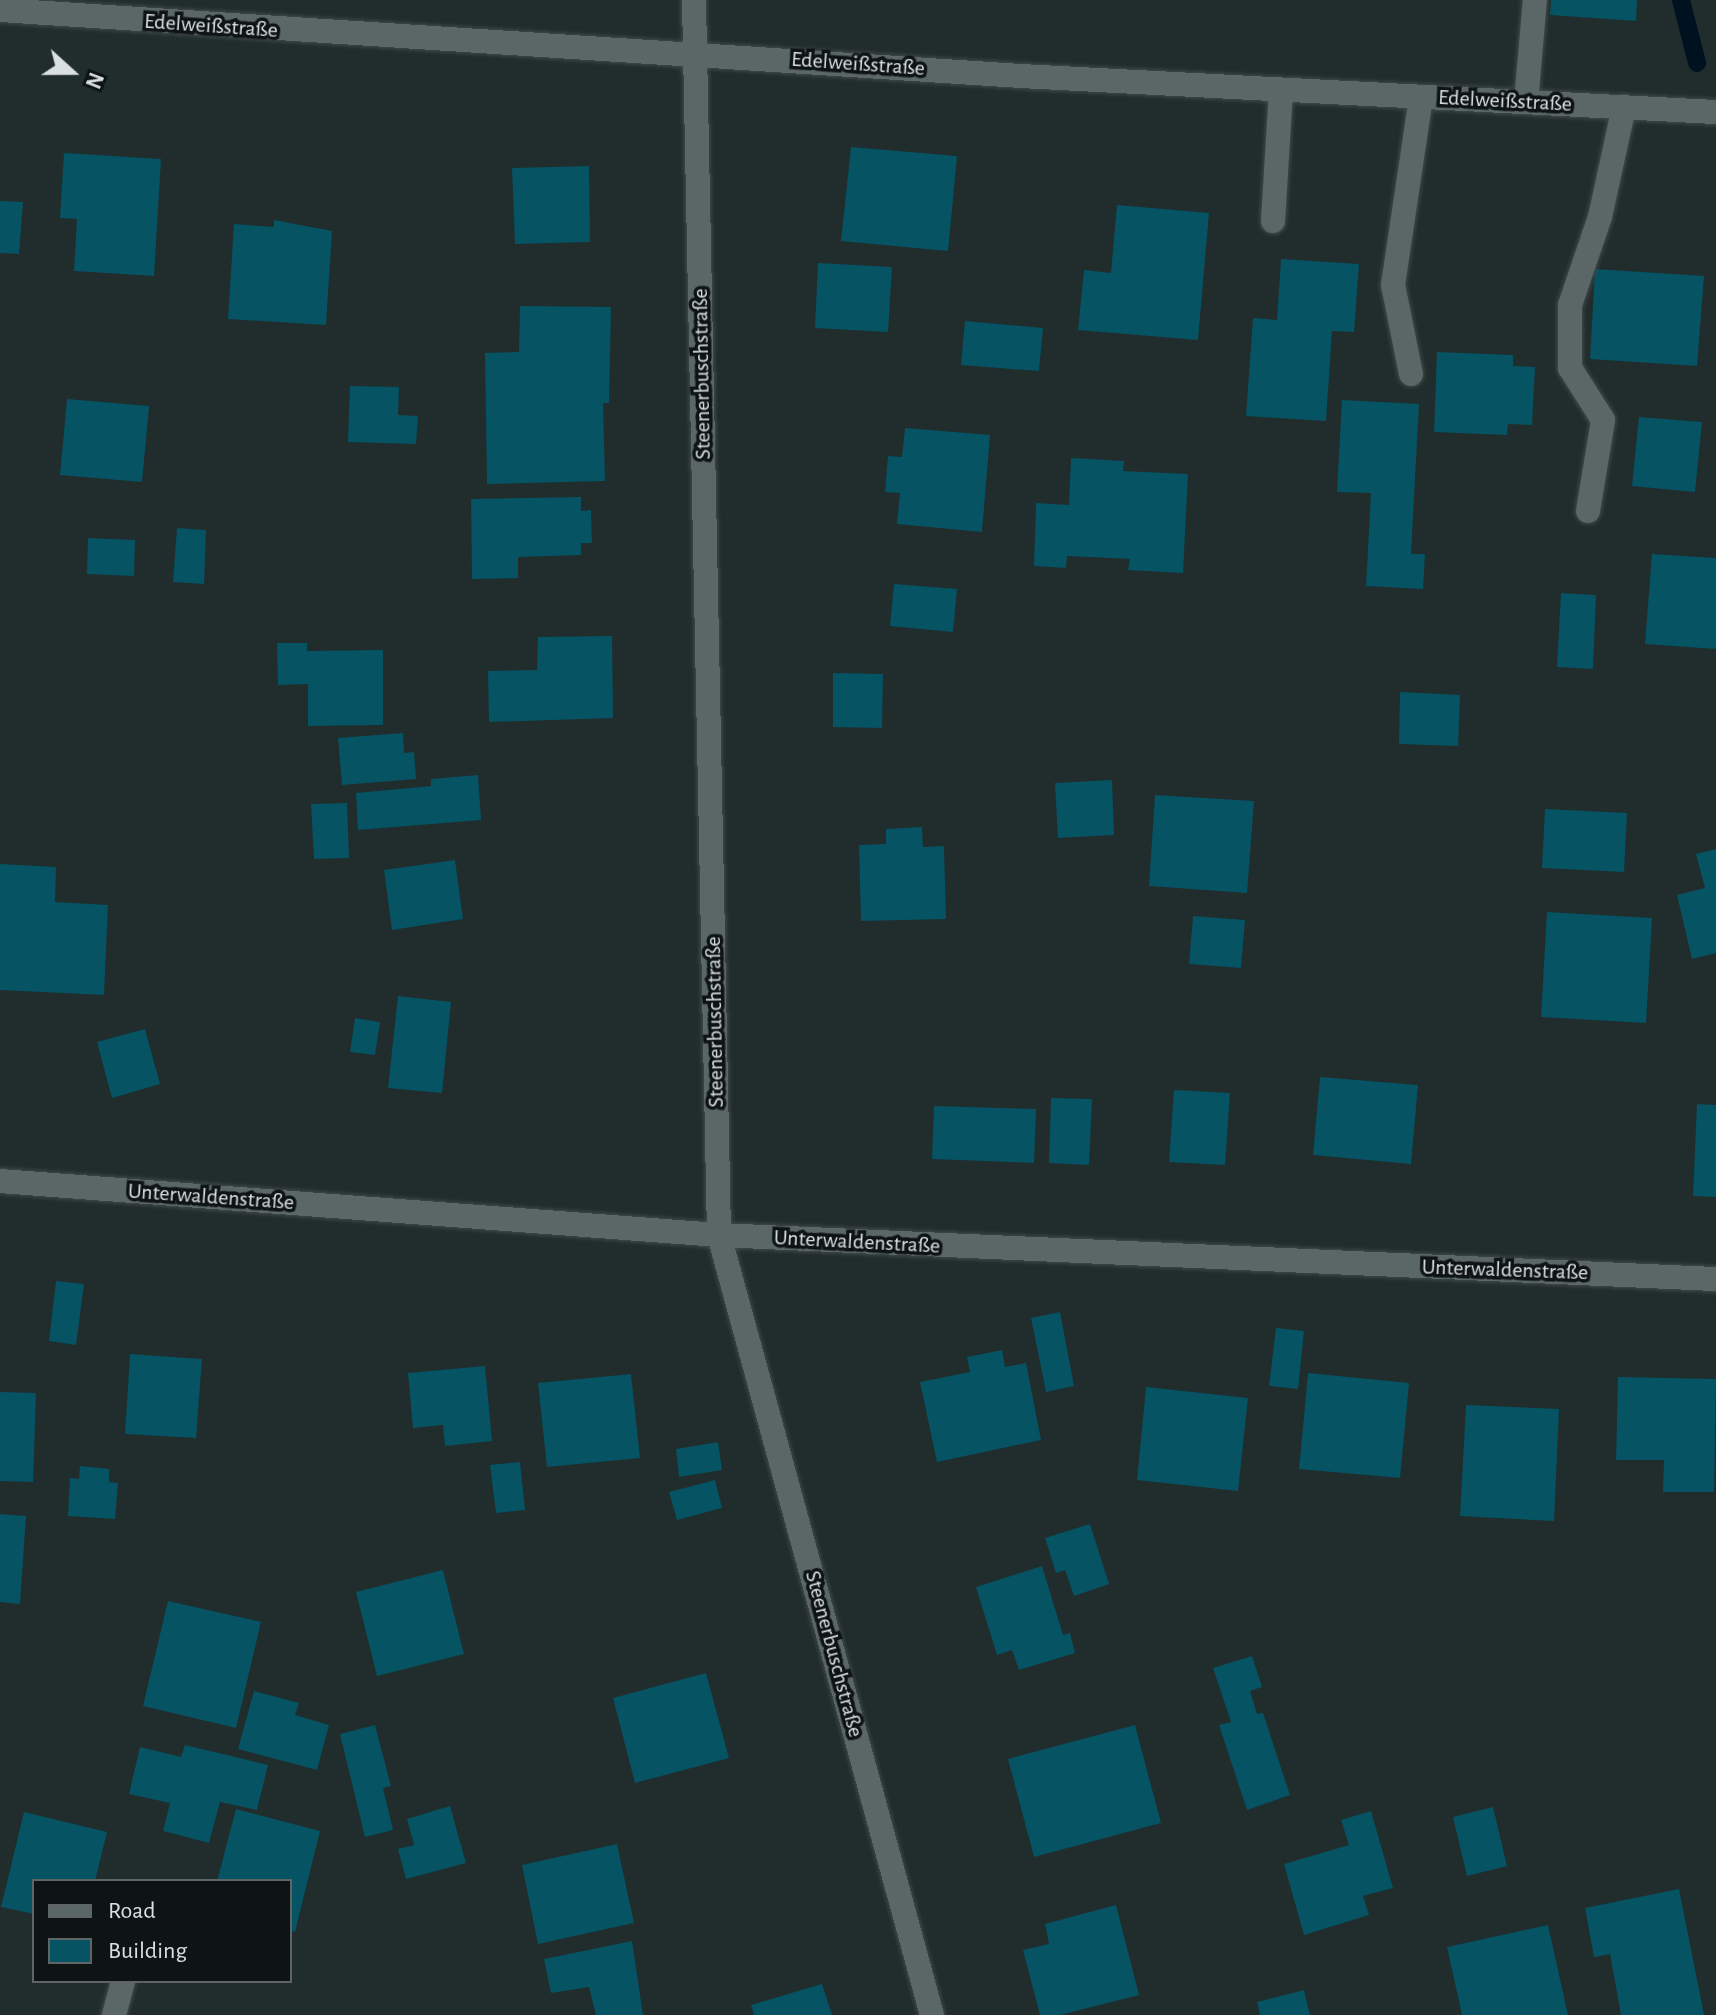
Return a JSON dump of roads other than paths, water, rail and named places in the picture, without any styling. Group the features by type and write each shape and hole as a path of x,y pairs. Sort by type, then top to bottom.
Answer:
{"street":[{"name":"Steenerbuschstraße","path":"694,0 719,1235 932,2015"},
{"path":"1526,102 1535,0"},
{"name":"Edelweißstraße","path":"0,10 256,30 696,52 1281,90 1716,112"},
{"path":"1273,221 1281,90"},
{"path":"1411,374 1393,285 1421,97"},
{"path":"1588,511 1603,420 1570,368 1570,305 1600,217 1624,107"},
{"name":"Unterwaldenstraße","path":"0,1181 719,1235 1716,1279"},
{"path":"114,2015 122,1983"}],"waterway":[{"path":"1681,0 1697,63"}]}
